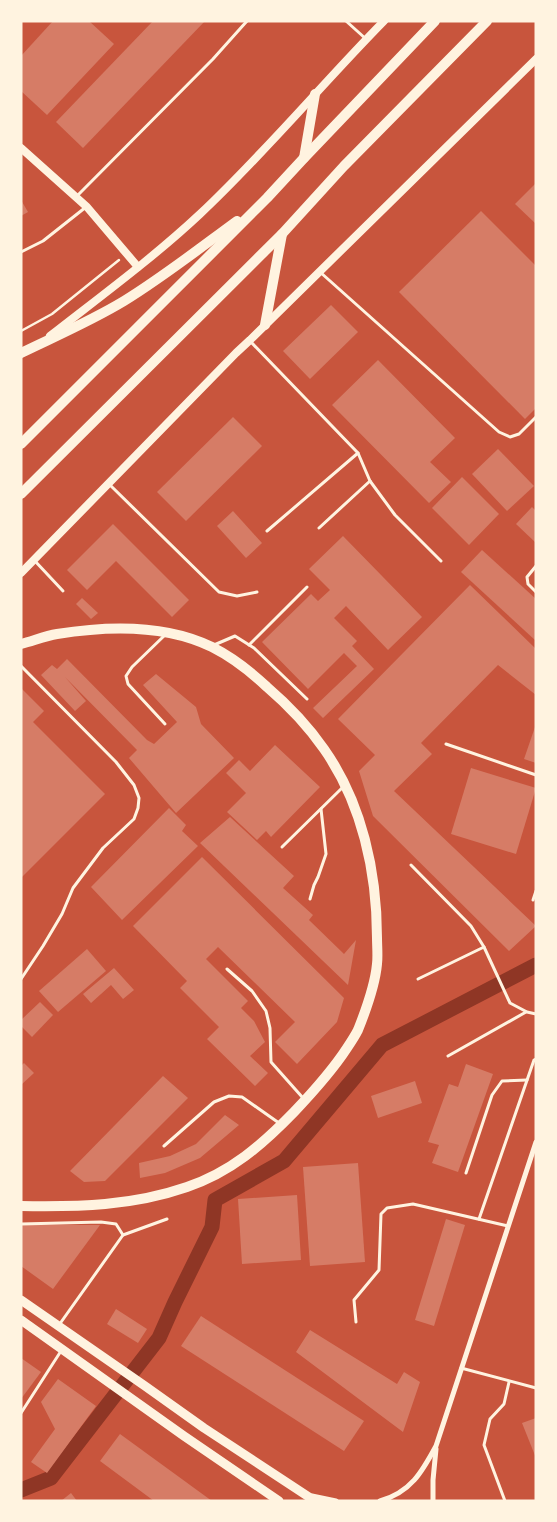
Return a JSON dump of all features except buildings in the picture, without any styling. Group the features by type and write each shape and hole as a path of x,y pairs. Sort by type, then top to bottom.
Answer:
{"main road":[{"path":"21,444 267,198 435,21"},
{"path":"21,494 282,234 344,166 487,21"},
{"path":"304,158 315,94"},
{"path":"21,353 124,301 195,252 267,198"},
{"path":"265,325 282,234"},
{"path":"21,644 54,635 93,630 135,629 177,634 212,646 246,668 281,699 324,749 345,785 360,821 370,859 376,896 377,964 370,994 357,1032 335,1066 282,1125 245,1158 206,1180 188,1187 126,1203 83,1206 21,1206"},
{"path":"21,1300 204,1428 311,1498"},
{"path":"21,1320 279,1501"}],"street":[{"path":"42,343 138,267 207,208 380,23"},
{"path":"21,573 236,353 536,59"},
{"path":"21,148 87,207 138,267"},
{"path":"380,1501 401,1492 415,1480 422,1472 436,1446 536,1142"},
{"path":"433,1501 436,1446"},
{"path":"311,1498 336,1501"}],"lane":[{"path":"76,197 213,59 247,21"},
{"path":"346,21 367,39"},
{"path":"21,252 43,241 87,207"},
{"path":"319,272 499,432 510,437 518,434 536,417"},
{"path":"250,340 358,453 370,481 395,515 441,561"},
{"path":"267,531 358,453"},
{"path":"318,528 370,481"},
{"path":"108,483 219,592 237,596 257,592"},
{"path":"34,560 63,591"},
{"path":"536,566 527,577 528,584 536,592"},
{"path":"249,645 307,587"},
{"path":"165,724 128,684 126,676 132,667 166,633"},
{"path":"212,646 235,636 254,648 308,699"},
{"path":"21,666 116,762 134,786 139,798 134,819 103,848 74,888 62,914 21,979"},
{"path":"446,744 536,775"},
{"path":"282,847 345,785"},
{"path":"310,899 326,854 321,809"},
{"path":"411,865 472,926 510,1003 527,1012 536,1014"},
{"path":"533,900 536,891"},
{"path":"418,979 484,947"},
{"path":"227,969 252,992 266,1011 270,1028 271,1062 305,1100"},
{"path":"448,1056 527,1012"},
{"path":"479,1220 534,1060 536,1059"},
{"path":"466,1173 492,1095 502,1081 527,1080"},
{"path":"164,1146 214,1102 229,1096 242,1097 282,1125"},
{"path":"356,1322 354,1300 379,1270 381,1214 387,1208 413,1204 508,1226"},
{"path":"58,1326 123,1235 166,1219"},
{"path":"21,1224 101,1222 116,1224 123,1235"},
{"path":"21,1413 62,1350"},
{"path":"461,1368 536,1388"},
{"path":"505,1501 484,1444 490,1419 504,1404 509,1382"}],"path":[{"path":"21,331 52,314 126,254"}],"waterway":[{"path":"21,1490 51,1478 159,1338 212,1227 215,1200 284,1161 382,1045 536,965"}]}
